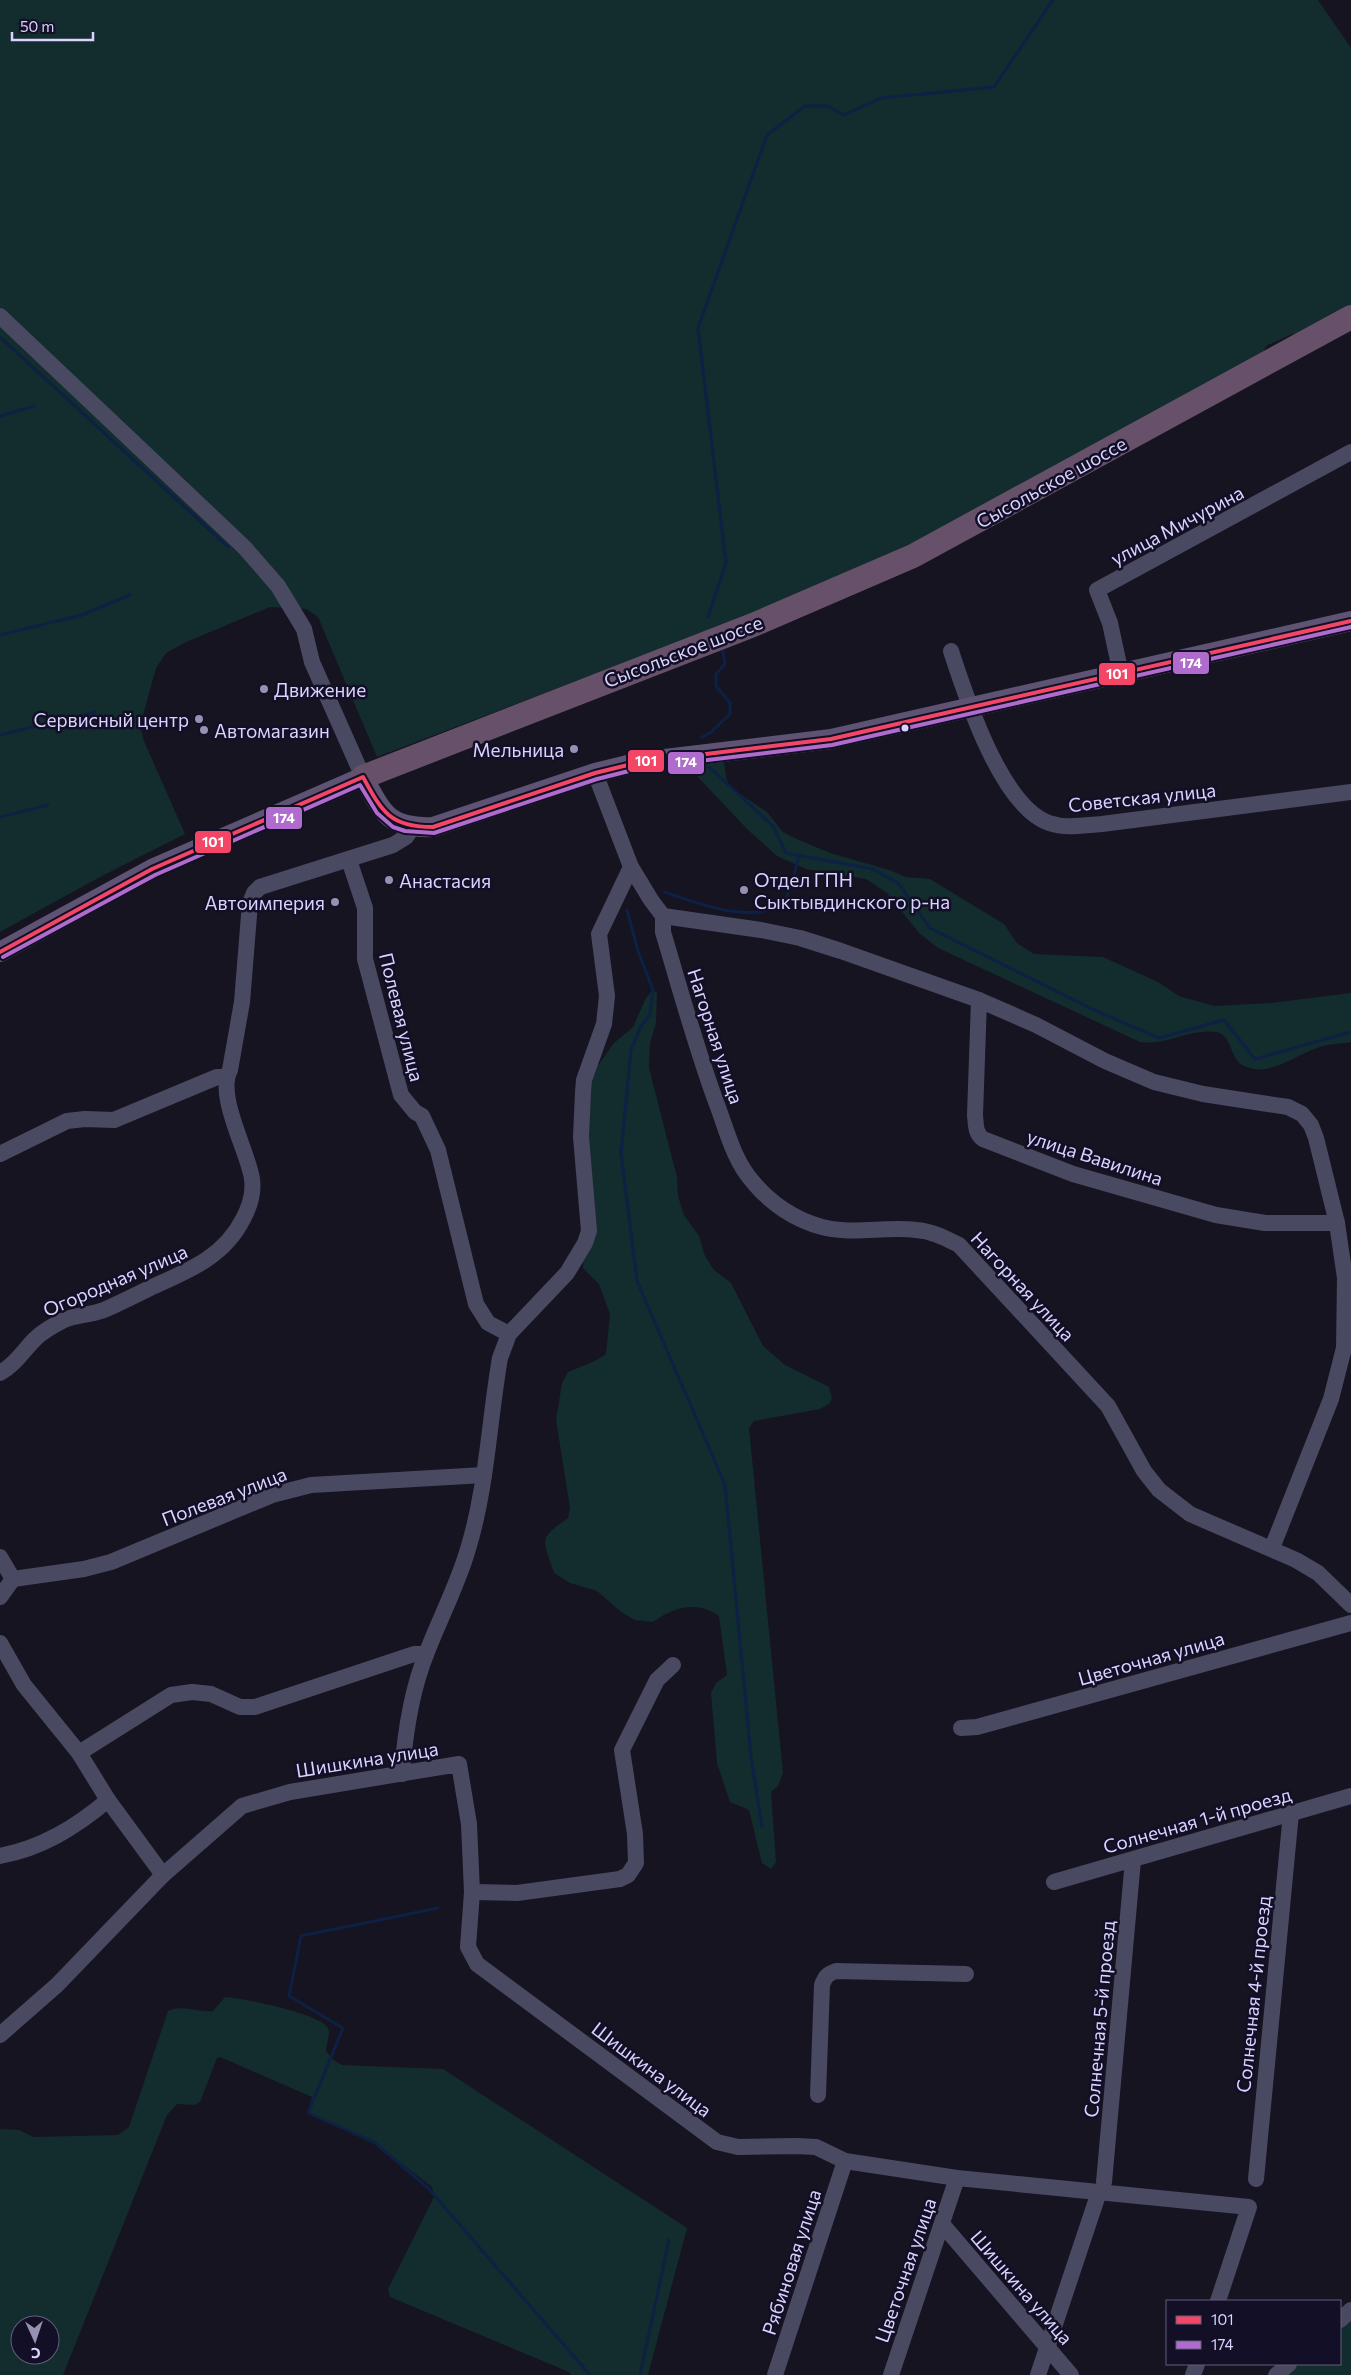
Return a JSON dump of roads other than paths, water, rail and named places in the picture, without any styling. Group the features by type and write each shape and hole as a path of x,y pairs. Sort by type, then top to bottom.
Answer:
{"highway":[{"name":"Сысольское шоссе","path":"363,776 753,625 913,556 1351,317"}],"main road":[{"path":"363,776 381,810 392,820 412,828 433,827 596,773 640,762 831,739 1351,621"},
{"name":"Сысольское шоссе","path":"0,952 152,869 363,776"}],"street":[{"path":"0,316 245,548 278,586 304,629 312,662 363,776"},
{"name":"улица Мичурина","path":"1121,674 1110,623 1097,590 1351,452"},
{"name":"Советская улица","path":"951,652 970,708 999,769 1017,799 1035,816 1064,827 1351,792"},
{"name":"Нагорная улица","path":"596,773 631,867 663,916 663,932 702,1063 734,1153 752,1182 773,1202 799,1219 822,1227 850,1231 916,1230 937,1234 959,1245 1108,1406 1144,1471 1159,1490 1190,1514 1272,1548 1318,1574 1351,1605"},
{"name":"Огородная улица","path":"0,1373 22,1354 36,1338 50,1328 66,1319 103,1310 200,1265 220,1250 238,1229 254,1190 252,1176 238,1137 226,1088 226,1077 230,1070 242,1002 250,903 254,893 260,887 393,845 406,837 412,828"},
{"name":"Полевая улица","path":"349,860 365,908 365,959 401,1094 415,1112 422,1116 438,1150 448,1182 476,1304 488,1323 509,1334"},
{"path":"402,1774 404,1734 413,1695 426,1654 468,1551 478,1512 500,1358 509,1334 566,1273 585,1243 589,1231 582,1137 583,1092 584,1080 604,1024 607,996 599,934 631,867"},
{"path":"663,916 800,938 979,1000 1036,1025 1105,1061 1154,1082 1203,1094 1288,1107 1302,1114 1311,1125 1316,1138 1337,1223 1345,1278 1344,1348 1331,1399 1272,1548"},
{"name":"улица Вавилина","path":"979,1000 975,1115 976,1128 979,1136 983,1139 1073,1174 1216,1215 1265,1223 1337,1223"},
{"path":"0,1154 67,1121 86,1119 114,1120 217,1077 226,1077"},
{"name":"Полевая улица","path":"12,1579 84,1569 111,1562 272,1495 311,1485 484,1475"},
{"path":"0,1557 12,1579 0,1597"},
{"name":"Цветочная улица","path":"961,1728 977,1727 1351,1623"},
{"path":"0,1644 24,1685 79,1753 108,1800 163,1875"},
{"path":"79,1753 171,1695 192,1692 212,1694 240,1707 255,1707 414,1654 426,1654"},
{"path":"472,1892 517,1893 620,1878 628,1874 636,1863 635,1834 622,1750 657,1680 673,1665"},
{"name":"Шишкина улица","path":"0,2035 57,1984 163,1875 242,1806 290,1792 459,1764 469,1824 472,1892 468,1947 477,1964 717,2142 738,2147 816,2147 845,2161 957,2178 1102,2187 1249,2207 1218,2300"},
{"name":"Солнечная 1-й проезд","path":"1054,1882 1351,1796"},
{"path":"0,1856 17,1852 50,1839 81,1822 108,1800"},
{"name":"Солнечная 4-й проезд","path":"1256,2179 1291,1813"},
{"name":"Солнечная 5-й проезд","path":"1038,2375 1102,2187 1133,1860"},
{"path":"818,2095 822,1986 825,1977 836,1971 966,1974"},
{"name":"Рябиновая улица","path":"775,2375 845,2161"},
{"name":"Цветочная улица","path":"891,2375 957,2178"},
{"name":"Шишкина улица","path":"942,2224 1071,2375"},
{"path":"1341,2319 1351,2310"},
{"path":"1276,2375 1288,2365"}],"waterway":[{"path":"708,617 726,563 698,328 767,135 805,106 827,106 844,115 881,98 994,87 1053,0"},
{"path":"0,337 228,547"},
{"path":"0,416 34,406"},
{"path":"0,635 82,615 130,595"},
{"path":"702,737 710,733 730,714 730,703 716,686 716,674 725,664 722,646"},
{"path":"0,735 95,712"},
{"path":"709,767 773,826 786,853 873,869 898,883 930,928 1092,1009 1159,1038 1224,1020 1255,1059 1351,1032"},
{"path":"0,817 48,805"},
{"path":"665,892 710,907 744,912 760,912 774,907 785,899 799,856"},
{"path":"627,910 638,951 653,990 650,1015 641,1026 631,1050 621,1153 637,1281 725,1485 751,1757 762,1827"},
{"path":"438,1908 301,1936 289,1996 343,2028 308,2113 374,2142 428,2188 590,2375"},
{"path":"640,2375 669,2240"}],"place":[{"name":"Движение","path":"264,689"},
{"name":"Сервисный центр","path":"199,719"},
{"name":"Автомагазин","path":"204,730"},
{"name":"Мельница","path":"574,749"},
{"name":"Анастасия","path":"389,880"},
{"name":"Отдел ГПН Сыктывдинского р-на","path":"744,890"},
{"name":"Автоимперия","path":"335,902"}]}
